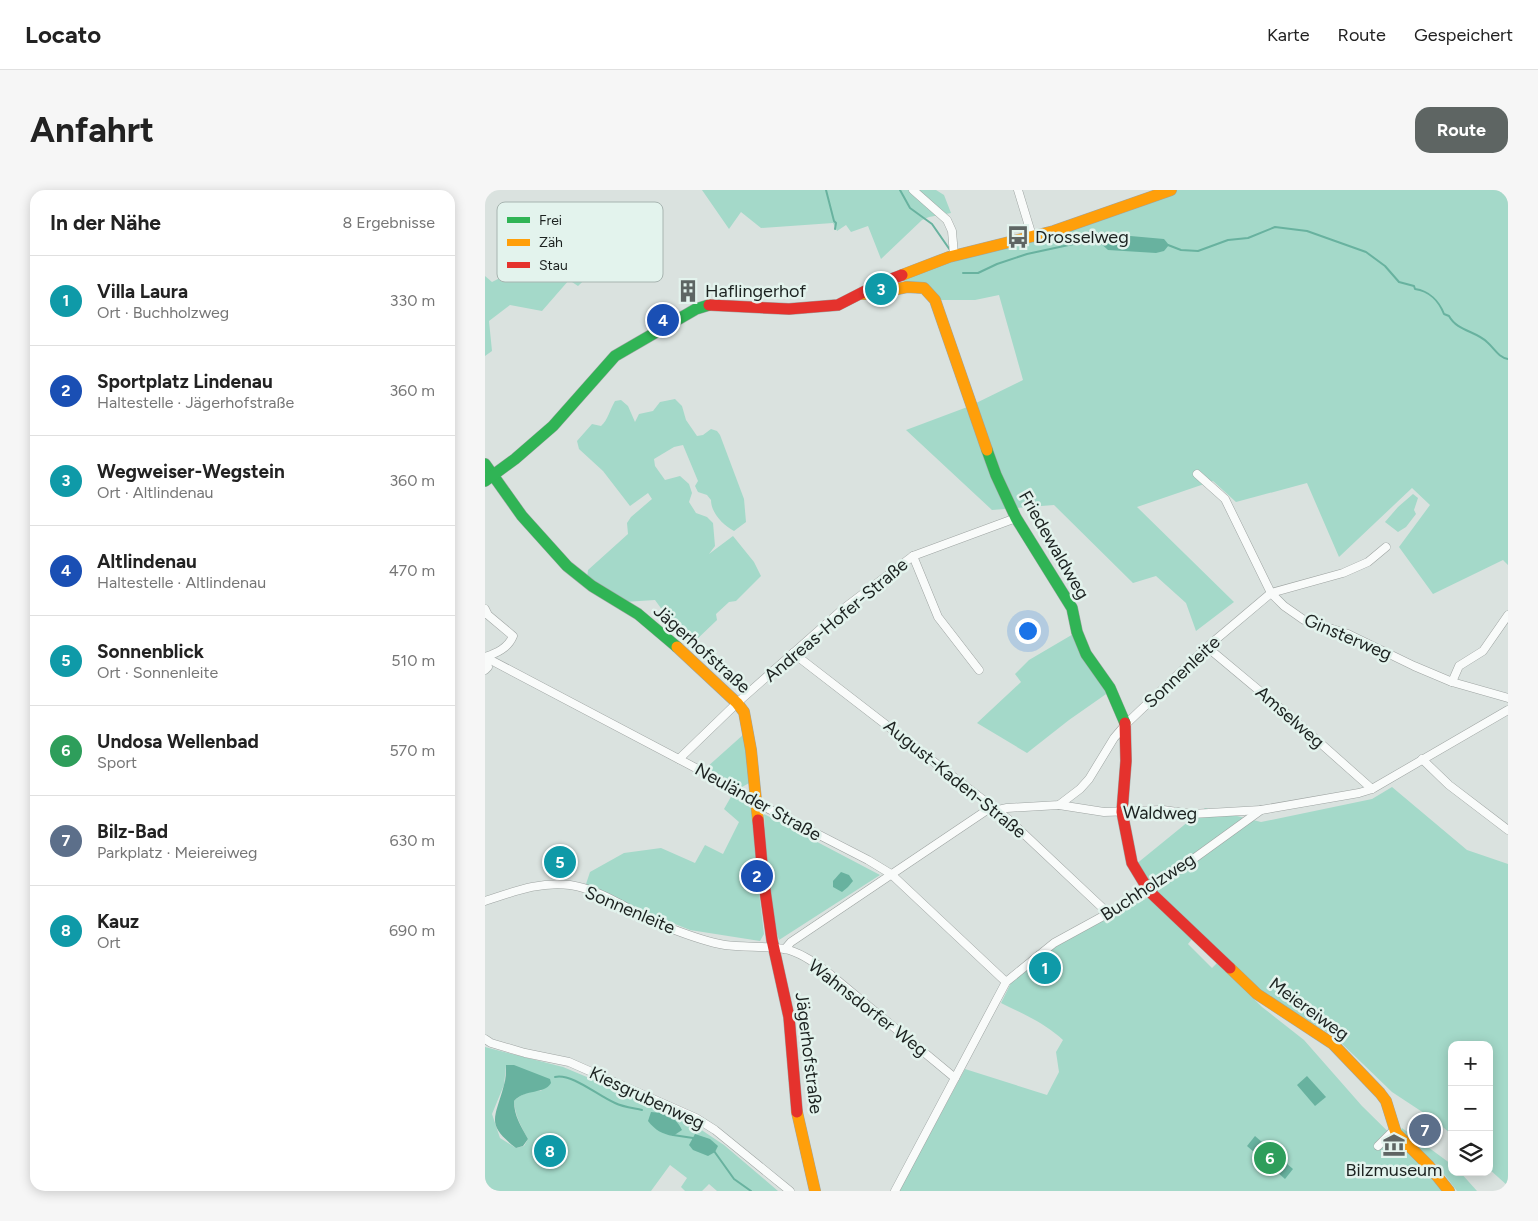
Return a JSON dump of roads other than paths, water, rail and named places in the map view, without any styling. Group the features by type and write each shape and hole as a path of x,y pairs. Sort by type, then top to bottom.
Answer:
{"street":[{"path":"913,190 947,220 952,231 954,255"},
{"path":"1018,190 1032,236"},
{"path":"490,478 558,421 615,356 696,309 706,305 789,309 838,305 881,283 954,255 1063,228 1171,190"},
{"name":"Friedewaldweg","path":"861,294 873,294 907,287 924,288 935,300 996,475 1016,518 1072,608 1077,632 1086,654 1110,688 1126,724 1126,761 1122,812 1132,863 1149,890"},
{"name":"Jägerhofstraße","path":"485,464 490,478 505,493 545,543 578,575 597,590 636,613 677,645 744,712 751,750 763,876 772,940 780,949 789,1017 797,1106 815,1191"},
{"name":"Ginsterweg","path":"1197,474 1225,499 1271,593 1284,606 1304,620 1348,634 1413,666 1452,682 1508,698"},
{"name":"Andreas-Hofer-Straße","path":"679,759 737,703 843,609 913,556 1016,518"},
{"name":"Sonnenleite","path":"1059,805 1080,789 1089,779 1114,738 1126,724 1207,648 1271,593 1343,573 1368,562 1386,547"},
{"path":"913,556 938,617 979,670"},
{"path":"485,609 488,615 513,636 498,653 485,657 488,667 485,670"},
{"path":"1452,682 1459,666 1483,651 1508,615"},
{"name":"Amselweg","path":"1207,648 1372,788"},
{"name":"August-Kaden-Straße","path":"793,653 995,808 1109,914"},
{"name":"Neuländer Straße","path":"485,657 728,785 757,803 891,874 1006,982"},
{"name":"Buchholzweg","path":"895,1191 1006,982 1054,943 1149,890 1261,810 1359,793 1372,788 1508,710"},
{"path":"1422,759 1449,785 1508,830"},
{"path":"780,949 891,874 995,808 1059,805"},
{"name":"Waldweg","path":"1059,805 1104,812 1163,810 1192,814 1261,810"},
{"name":"Sonnenleite","path":"485,901 530,886 558,884 572,886 607,898 669,928 724,945 780,949"},
{"name":"Meiereiweg","path":"1149,890 1257,994 1333,1044 1383,1097 1394,1130 1401,1140 1429,1166 1449,1191"},
{"name":"Wahnsdorfer Weg","path":"780,949 805,957 831,975 955,1078"},
{"name":"Kiesgrubenweg","path":"485,1039 491,1043 525,1053 569,1062 696,1118 715,1130 790,1191"},
{"path":"1378,1146 1394,1130"}],"waterway":[{"path":"826,190 836,223 835,229"},
{"path":"900,190 910,208 932,224 950,250"},
{"path":"1168,245 1181,250 1198,251 1228,240 1248,238 1275,227 1307,231 1366,252 1385,266 1399,282 1414,286 1415,289 1429,294 1444,314 1449,316 1452,321 1483,338 1499,355 1508,359"},
{"path":"963,273 978,273 997,264 1027,254 1078,243 1101,242"},
{"path":"555,1077 569,1078 608,1100 642,1110"},
{"path":"673,1135 693,1138"},
{"path":"714,1151 734,1179 751,1191"}],"place":[{"name":"Drosselweg","path":"1018,237"},
{"name":"Wegweiser-Wegstein","path":"881,289"},
{"name":"Haflingerhof","path":"688,291"},
{"name":"Altlindenau","path":"663,320"},
{"name":"Sonnenblick","path":"560,862"},
{"name":"Sportplatz Lindenau","path":"757,876"},
{"name":"Villa Laura","path":"1045,968"},
{"name":"Bilz-Bad","path":"1425,1130"},
{"name":"Bilzmuseum","path":"1394,1145"},
{"name":"Kauz","path":"550,1151"},
{"name":"Undosa Wellenbad","path":"1270,1158"}]}
